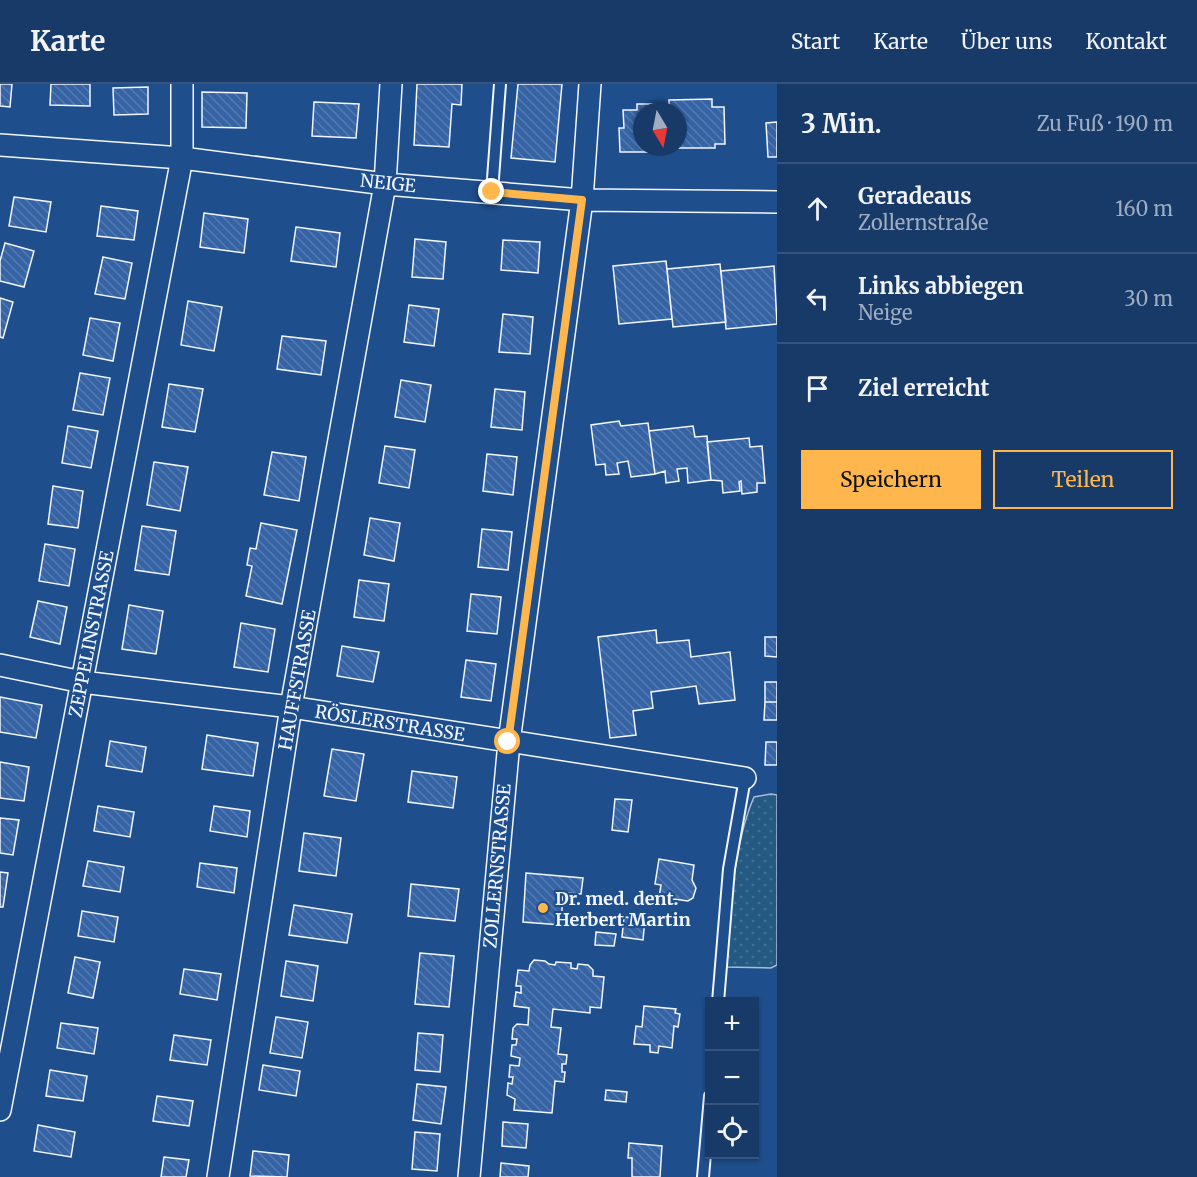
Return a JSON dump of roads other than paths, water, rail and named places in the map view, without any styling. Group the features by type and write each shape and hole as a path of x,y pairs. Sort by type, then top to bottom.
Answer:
{"street":[{"name":"ZEPPELINSTRASSE","path":"0,1110 182,158 182,84"},
{"name":"HAUFFSTRASSE","path":"219,1177 291,707 385,184 392,84"},
{"name":"ZOLLERNSTRASSE","path":"469,1177 508,742 582,200 590,84"},
{"name":"NEIGE","path":"0,145 182,158 385,184 582,200 777,202"},
{"name":"RÖSLERSTRASSE","path":"0,665 82,682 291,707 745,778"}],"lane":[{"path":"492,192 500,84"},
{"path":"718,997 729,869 745,778"},
{"path":"703,1177 709,1105"}],"place":[{"name":"Dr. med. dent. Herbert Martin","path":"543,908"}]}
